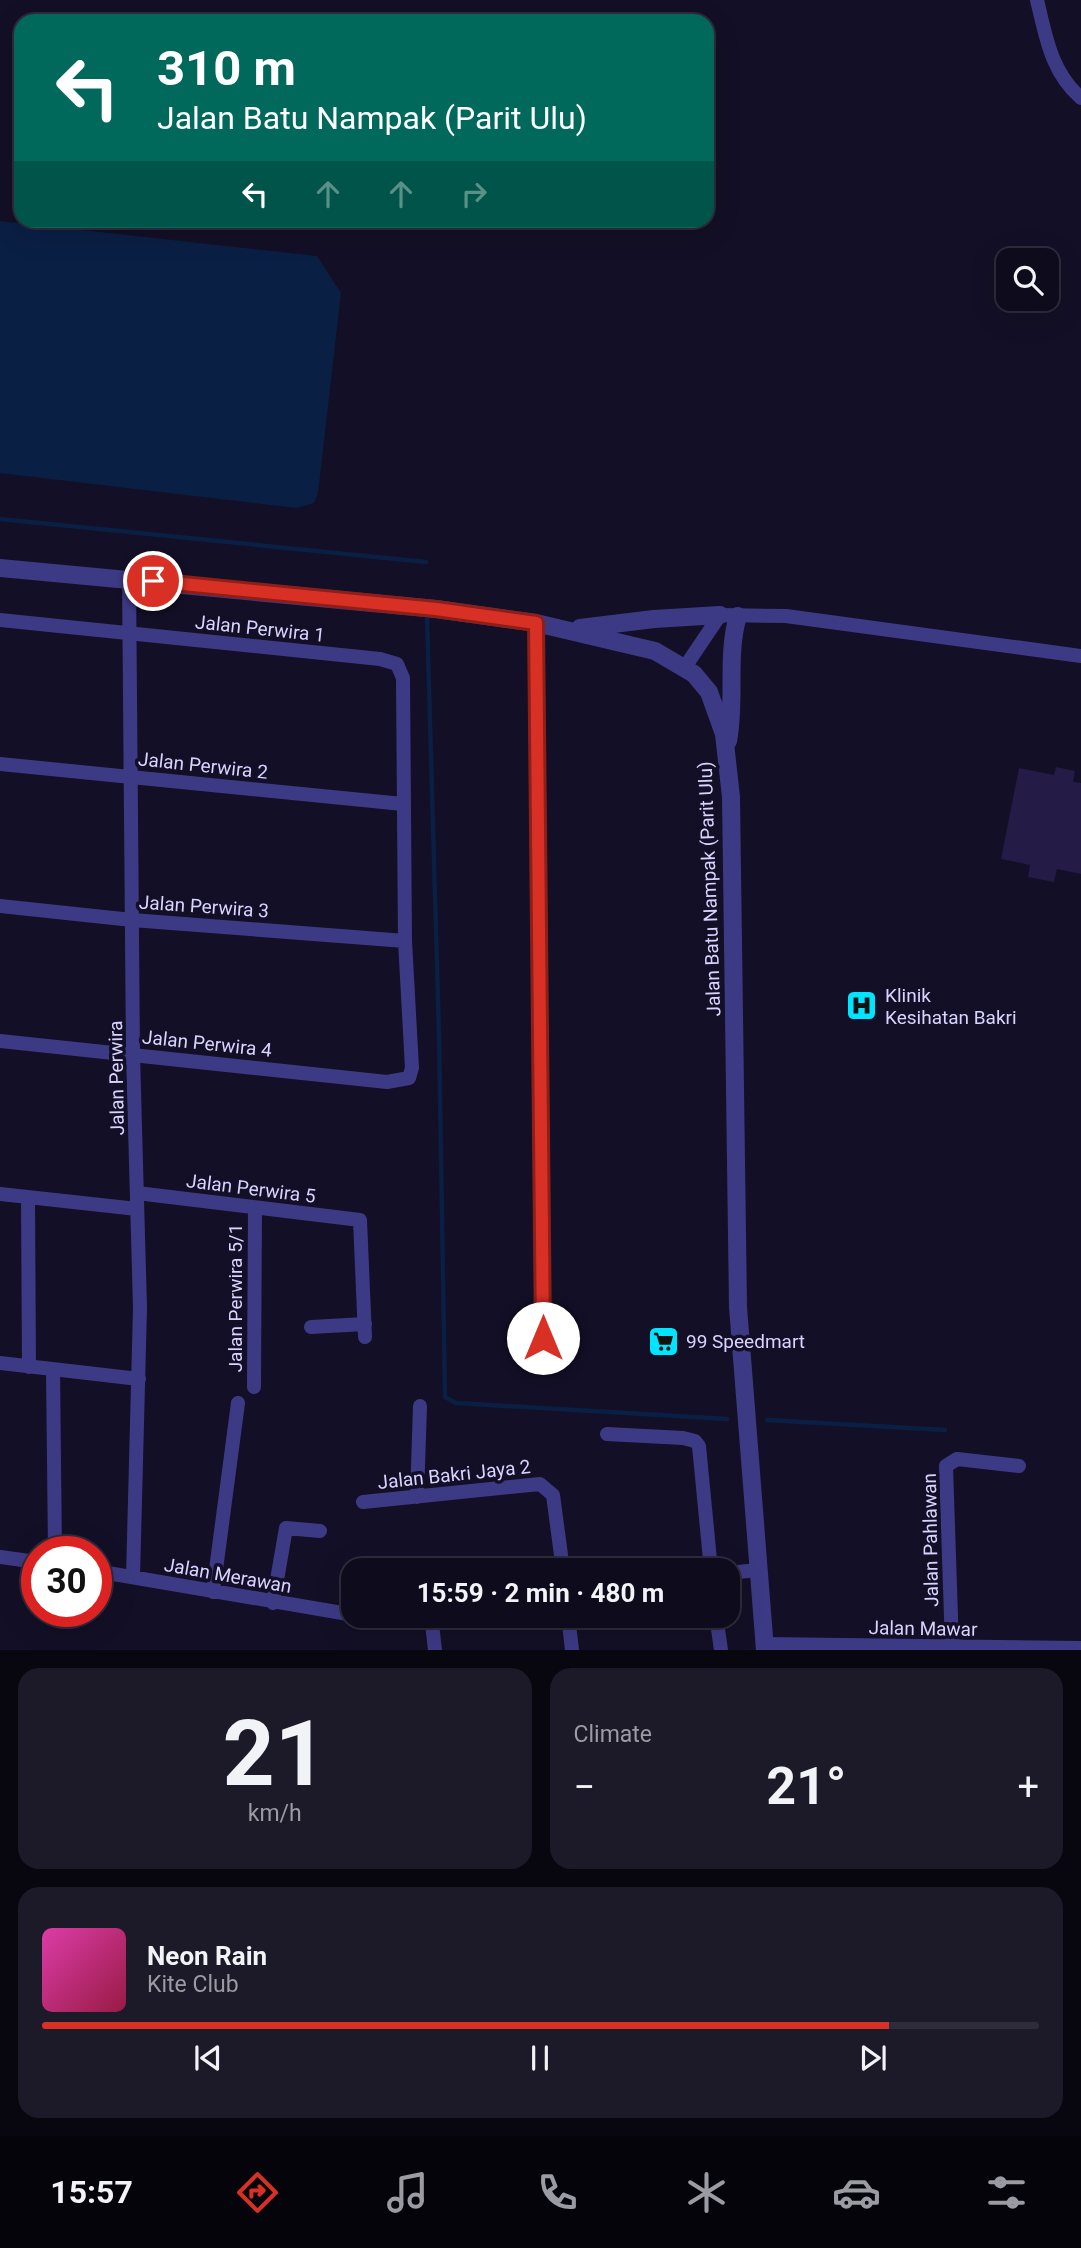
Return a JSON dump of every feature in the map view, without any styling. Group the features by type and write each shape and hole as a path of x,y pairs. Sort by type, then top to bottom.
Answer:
{"street":[{"path":"1037,0 1056,69 1081,98"},
{"name":"Jalan Batu Nampak (Parit Ulu)","path":"0,568 436,609 536,623 655,651 685,667 709,692 724,734 732,831 738,1307 765,1647"},
{"name":"Jalan Perwira","path":"129,579 139,1379 133,1577"},
{"path":"569,630 611,623 729,615 786,616 1081,656"},
{"path":"685,667 729,615"},
{"path":"726,752 733,717 733,637 729,615"},
{"name":"Jalan Perwira 1","path":"0,620 392,661 401,669 403,678 403,804"},
{"path":"536,623 543,1338"},
{"name":"Jalan Perwira 2","path":"0,764 403,804"},
{"path":"403,804 405,941"},
{"name":"Jalan Perwira 3","path":"0,906 132,920 405,941"},
{"name":"Jalan Perwira 4","path":"0,1041 387,1082 409,1078 412,1056 405,941"},
{"name":"Jalan Perwira 5","path":"137,1193 360,1220 365,1331 311,1327"},
{"path":"0,1194 138,1209"},
{"path":"28,1197 29,1367"},
{"name":"Jalan Perwira 5/1","path":"254,1387 255,1208"},
{"path":"0,1363 139,1379"},
{"path":"53,1369 55,1536"},
{"path":"213,1591 238,1404"},
{"path":"416,1497 420,1406"},
{"path":"607,1434 695,1441 699,1446 709,1558"},
{"name":"Jalan Pahlawan","path":"952,1647 946,1466 957,1459 1019,1466"},
{"name":"Jalan Bakri Jaya 2","path":"363,1502 529,1484 548,1488 554,1502 561,1558"},
{"path":"273,1603 286,1528 320,1531"},
{"path":"0,1558 21,1560"},
{"path":"740,1572 758,1570"},
{"name":"Jalan Merawan","path":"112,1574 341,1613"},
{"path":"432,1628 435,1650"},
{"path":"569,1628 572,1650"},
{"path":"717,1628 720,1650"},
{"name":"Jalan Mawar","path":"765,1647 1081,1648"}],"water":[{"path":"0,221 14,223 14,228 63,228 317,256 341,293 318,493 314,503 296,508 0,473"}],"building":[{"path":"1056,767 1075,771 1073,782 1081,783 1081,874 1057,869 1054,882 1028,877 1030,865 1001,859 1019,768 1054,775"}],"waterway":[{"path":"0,519 426,562"},
{"path":"427,617 439,1034 445,1397 456,1403 727,1419"},
{"path":"767,1420 945,1430"}],"place":[{"name":"Klinik Kesihatan Bakri","path":"862,1006"},
{"name":"99 Speedmart","path":"663,1341"}],"route":[{"path":"153,581 436,609 536,623 543,1338"}]}
